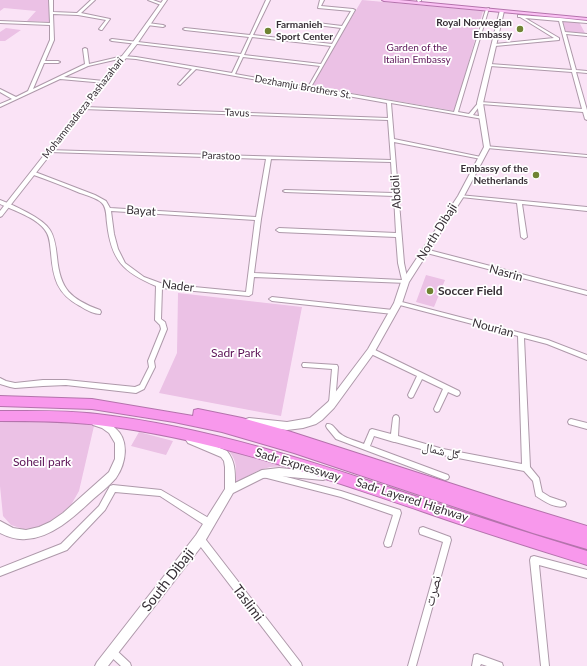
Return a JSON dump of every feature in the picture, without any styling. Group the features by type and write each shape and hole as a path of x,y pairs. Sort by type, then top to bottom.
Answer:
{"highway":[{"name":"Sadr Expressway","path":"0,397 58,397 107,400 228,419 294,438 531,517 587,533"},
{"name":"Sadr Layered Highway","path":"0,401 92,404 174,417 222,427 294,447 533,526 587,542"},
{"name":"Sadr Layered Highway","path":"0,413 52,413 94,416 168,427 282,456 587,557"},
{"name":"Sadr Expressway","path":"0,416 39,414 68,416 101,419 167,429 282,459 524,540 587,557"}],"main road":[{"path":"384,0 587,20"},
{"path":"412,0 587,15"},
{"name":"Mohammadreza Pashazahari","path":"0,215 135,43 164,2"},
{"path":"487,147 484,118 480,103 502,11"},
{"name":"North Dibaji","path":"228,419 287,426 303,424 319,418 332,405 371,351 398,303 405,282 461,196 487,147"},
{"path":"0,526 3,530 20,535 39,533 56,524 112,475 118,466 121,457 121,444 113,431 99,423 68,416"},
{"path":"167,429 224,454 228,459 230,467 230,490 262,474 279,472 341,478"},
{"name":"South Dibaji","path":"101,666 200,539 230,490"}],"street":[{"path":"30,92 52,40 51,0"},
{"path":"78,14 95,0"},
{"path":"150,0 164,2"},
{"path":"233,75 241,55 268,0"},
{"path":"309,88 352,10 319,7 322,0"},
{"path":"456,113 488,10"},
{"path":"514,12 557,39"},
{"path":"51,13 78,14 108,19 101,29"},
{"path":"520,16 587,20"},
{"path":"560,19 587,119"},
{"path":"0,22 52,24"},
{"path":"309,23 343,27"},
{"path":"148,24 163,26"},
{"path":"185,28 332,45"},
{"path":"564,33 587,35"},
{"path":"495,45 557,39 566,41"},
{"path":"112,40 322,65"},
{"path":"85,49 87,65"},
{"path":"0,106 87,65 123,57"},
{"name":"Dezhamju Brothers St.","path":"123,57 484,118"},
{"path":"43,62 58,62"},
{"path":"490,65 587,72"},
{"path":"180,84 195,68"},
{"path":"60,78 104,82"},
{"path":"0,90 16,99"},
{"name":"Abdoli","path":"389,102 401,263 405,282"},
{"path":"470,116 480,103 586,111"},
{"name":"Tavus","path":"84,108 390,119"},
{"path":"392,140 481,158"},
{"path":"487,147 587,156"},
{"name":"Parastoo","path":"49,151 393,161"},
{"path":"269,157 258,219 252,274 405,282"},
{"path":"32,173 93,196 104,202 108,209"},
{"path":"285,191 396,195"},
{"path":"461,196 587,209"},
{"path":"0,202 31,217 47,228 54,246 56,273 62,291 85,307 98,312"},
{"path":"519,202 524,237"},
{"name":"Bayat","path":"108,209 258,219"},
{"name":"Nader","path":"108,209 111,234 115,249 123,264 142,278 159,285 249,294 252,274"},
{"path":"279,230 399,235"},
{"name":"Nasrin","path":"425,251 587,293"},
{"path":"401,263 407,267 415,267"},
{"path":"0,381 3,383 19,385 56,382 136,390 142,387 152,367 151,361 164,329 163,324 158,320 159,285"},
{"path":"272,299 393,312"},
{"name":"Nourian","path":"398,303 548,342 587,358"},
{"path":"521,336 526,468 536,480 539,494 548,500 562,504"},
{"path":"371,351 457,393"},
{"path":"305,365 334,367 332,405"},
{"path":"411,395 421,375"},
{"path":"437,409 447,388"},
{"path":"394,440 396,418"},
{"path":"571,422 587,426"},
{"name":"گل شمال","path":"329,426 338,437 366,446 445,478"},
{"name":"گل شمال","path":"366,446 372,432 394,440 443,452 526,468"},
{"path":"262,474 341,494 397,513 388,543"},
{"path":"0,572 64,547 102,508 113,488 161,493 209,523"},
{"name":"نصرت","path":"412,666 447,540 423,530"},
{"name":"Taslimi","path":"200,539 298,666"},
{"path":"545,666 534,560 587,574"},
{"path":"112,652 127,666"},
{"path":"476,666 477,658 500,666"}],"green space":[{"path":"0,0 49,0 49,22 27,21 36,11 4,8 0,11"},
{"name":"Garden of the Italian Embassy","path":"362,0 483,11 455,111 311,86"},
{"path":"563,21 579,22 585,33 566,32"},
{"path":"6,28 21,30 5,41 0,41 0,32"},
{"name":"Soccer Field","path":"426,275 445,280 434,307 416,302"},
{"name":"Sadr Park","path":"178,293 302,307 281,416 159,393 177,353"},
{"name":"Soheil park","path":"0,420 68,420 94,426 79,491 71,505 51,522 37,528 23,529 11,525 3,516 0,486"},
{"path":"139,432 173,441 166,455 131,446"},
{"path":"228,450 285,466 270,467 257,471 234,484 236,466 234,458"}],"place":[{"name":"Royal Norwegian Embassy","path":"520,29"},
{"name":"Farmanieh Sport Center","path":"268,31"},
{"name":"Embassy of the Netherlands","path":"536,175"},
{"name":"Soccer Field","path":"430,291"}]}
